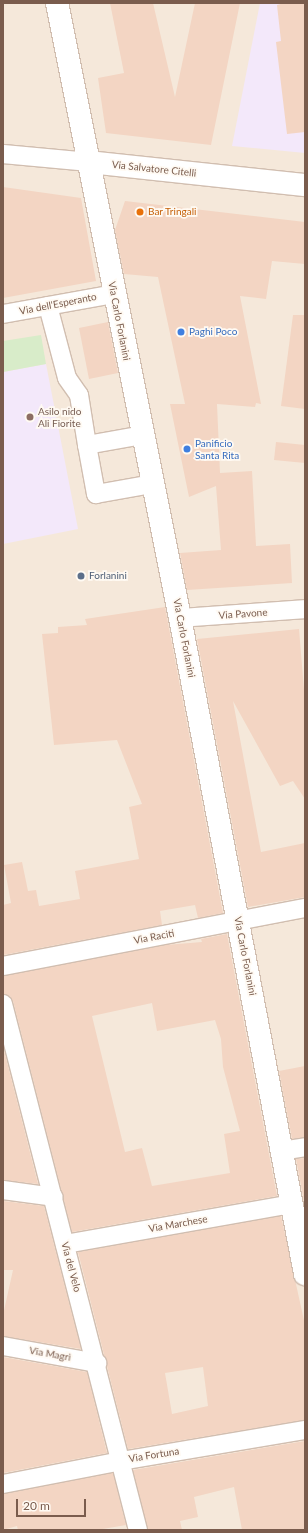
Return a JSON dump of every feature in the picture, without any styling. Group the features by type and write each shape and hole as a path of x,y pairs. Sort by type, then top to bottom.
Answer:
{"street":[{"name":"Via Carlo Forlanini","path":"57,3 180,618 305,1274"},
{"name":"Via Salvatore Citelli","path":"3,154 305,185"},
{"name":"Via dell'Esperanto","path":"3,314 114,294"},
{"path":"48,306 67,378 79,395 96,494 152,484"},
{"path":"87,445 143,435"},
{"name":"Via Pavone","path":"180,618 305,609"},
{"name":"Via Raciti","path":"3,966 305,908"},
{"name":"Via del Velo","path":"3,1004 6,1029 54,1197 65,1244 97,1362 138,1530"},
{"path":"282,1151 305,1147"},
{"path":"3,1190 54,1197"},
{"name":"Via Marchese","path":"65,1244 291,1204"},
{"name":"Via Magrì","path":"3,1346 97,1362"},
{"name":"Via Fortuna","path":"3,1484 121,1461 305,1430"}],"shaded area":[{"path":"3,3 305,3 305,1530 3,1530"},
{"path":"260,3 305,3 305,153 232,146"},
{"name":"Asilo nido Ali Fiorite","path":"46,364 78,529 3,544 3,372"}],"green space":[{"path":"41,335 46,364 3,372 3,341"}],"building":[{"path":"110,3 153,3 175,97 195,3 240,3 211,145 106,133 98,78 124,73"},
{"path":"284,3 305,3 305,132 287,134 276,42 281,41 277,5"},
{"path":"3,187 81,198 96,281 3,298"},
{"path":"125,201 305,222 305,264 272,261 266,299 240,296 261,404 256,403 255,407 217,404 220,473 252,471 256,546 290,544 292,583 187,590 180,553 221,550 216,486 189,497 170,404 185,404 158,277 124,274 115,230"},
{"path":"293,315 305,315 305,409 281,406"},
{"path":"108,322 118,373 89,379 79,328"},
{"path":"276,442 305,445 305,463 274,460"},
{"path":"165,607 223,913 198,918 195,905 160,911 162,925 3,955 3,905 11,903 4,865 22,862 28,891 36,890 39,906 80,899 75,871 139,859 129,807 142,804 117,740 54,745 42,634 58,633 58,627 87,625 85,619"},
{"path":"299,629 305,702 305,799 293,781 280,786 233,701 261,852 305,843 305,897 248,907 197,639"},
{"path":"227,934 277,1196 72,1232 13,1001 10,996 3,994 3,976 166,945 202,942 201,939","holes":["152,1003 157,1031 215,1020 221,1039 223,1067 240,1131 224,1134 230,1173 152,1186 142,1148 125,1152 92,1016"]},
{"path":"3,1046 38,1184 3,1180"},
{"path":"305,1066 305,1137 292,1139 279,1071"},
{"path":"305,1158 305,1207 296,1159"},
{"path":"3,1201 44,1206 81,1349 3,1336 3,1315 13,1270 3,1270"},
{"path":"281,1216 305,1325 305,1420 128,1449 78,1252","holes":["203,1367 208,1406 172,1414 165,1373"]},
{"path":"3,1357 87,1372 107,1453 3,1473"},
{"path":"305,1441 305,1530 242,1530 234,1487 194,1497 198,1517 180,1521 182,1530 148,1530 133,1470"},
{"path":"113,1473 126,1525 97,1530 18,1530 17,1526 3,1530 3,1494"}],"place":[{"name":"Bar Tringali","path":"140,212"},
{"name":"Paghi Poco","path":"181,332"},
{"name":"Asilo nido Ali Fiorite","path":"30,417"},
{"name":"Panificio Santa Rita","path":"187,449"},
{"name":"Forlanini","path":"81,576"}]}
